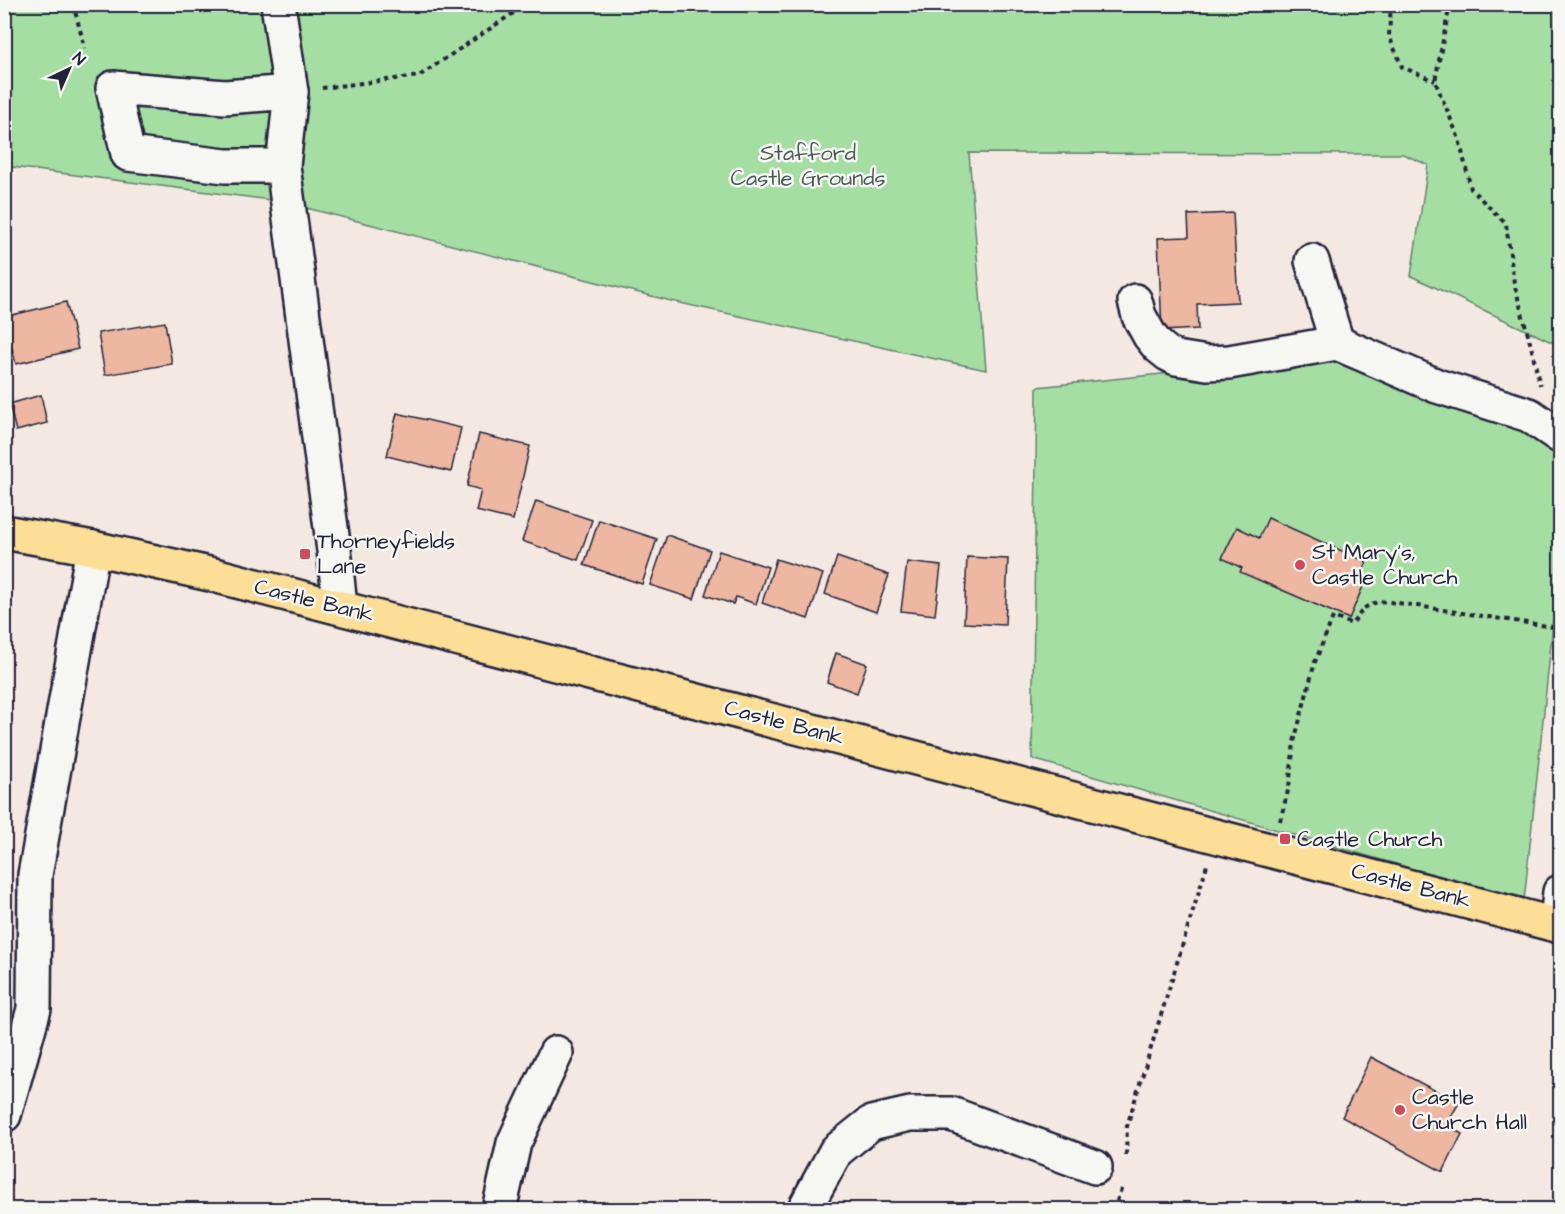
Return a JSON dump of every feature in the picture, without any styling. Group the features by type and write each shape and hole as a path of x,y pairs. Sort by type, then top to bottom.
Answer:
{"highway":[{"name":"Castle Bank","path":"4,532 93,548 214,575 1559,925"}],"street":[{"path":"278,4 291,92 284,166 340,607"},
{"path":"284,166 225,166 128,154 113,88 225,97 291,92"},
{"path":"1312,261 1337,343"},
{"path":"1135,301 1139,316 1158,346 1168,354 1185,361 1229,362 1337,343 1437,386 1529,415 1560,436"},
{"path":"4,1115 34,1009 35,875 93,548"},
{"path":"1559,925 1560,892"},
{"path":"499,1209 514,1143 556,1053"},
{"path":"804,1209 836,1151 871,1123 910,1114 951,1114 1095,1167"}],"path":[{"path":"73,4 85,48"},
{"path":"291,92 419,76 527,4"},
{"path":"1391,4 1389,36 1402,67 1435,81"},
{"path":"1450,4 1435,81 1459,139 1470,189 1506,224 1514,283 1540,388 1529,415"},
{"path":"1272,850 1289,786 1294,742 1315,662 1333,617 1352,624 1364,608 1379,601 1560,628"},
{"path":"1127,1126 1215,836"}],"green space":[{"name":"Stafford Castle Grounds","path":"5,5 1560,5 1560,346 1411,276 1428,165 1403,154 969,153 986,370 671,301 279,201 5,166"},
{"path":"1315,358 1413,358 1533,421 1559,453 1560,558 1524,901 1032,759 1037,387"}],"building":[{"path":"1233,213 1238,302 1197,304 1198,329 1162,331 1158,238 1189,237 1188,215"},
{"path":"66,302 78,349 16,364 4,317"},
{"path":"165,322 172,364 105,375 98,333"},
{"path":"41,395 47,423 16,431 9,404"},
{"path":"397,413 461,428 451,472 387,456"},
{"path":"479,434 530,446 513,520 476,511 481,490 467,486"},
{"path":"536,501 592,520 578,560 522,541"},
{"name":"St Mary's, Castle Church","path":"1268,518 1367,562 1358,581 1364,584 1349,619 1240,572 1242,568 1222,558 1237,527 1259,538"},
{"path":"599,520 657,539 642,584 584,565"},
{"path":"667,535 710,550 694,599 650,585"},
{"path":"719,551 768,567 756,604 736,597 733,604 705,595"},
{"path":"837,557 889,575 876,612 825,594"},
{"path":"967,557 1008,559 1005,625 964,623"},
{"path":"776,559 823,574 808,619 762,603"},
{"path":"907,562 941,566 935,615 901,611"},
{"path":"836,653 867,664 857,693 827,682"},
{"name":"Castle Church Hall","path":"1371,1057 1459,1103 1446,1125 1462,1134 1443,1172 1342,1117"}],"place":[{"name":"Thorneyfields Lane","path":"305,554"},
{"name":"St Mary's, Castle Church","path":"1300,565"},
{"name":"Castle Church","path":"1285,839"},
{"name":"Castle Church Hall","path":"1400,1110"}]}
